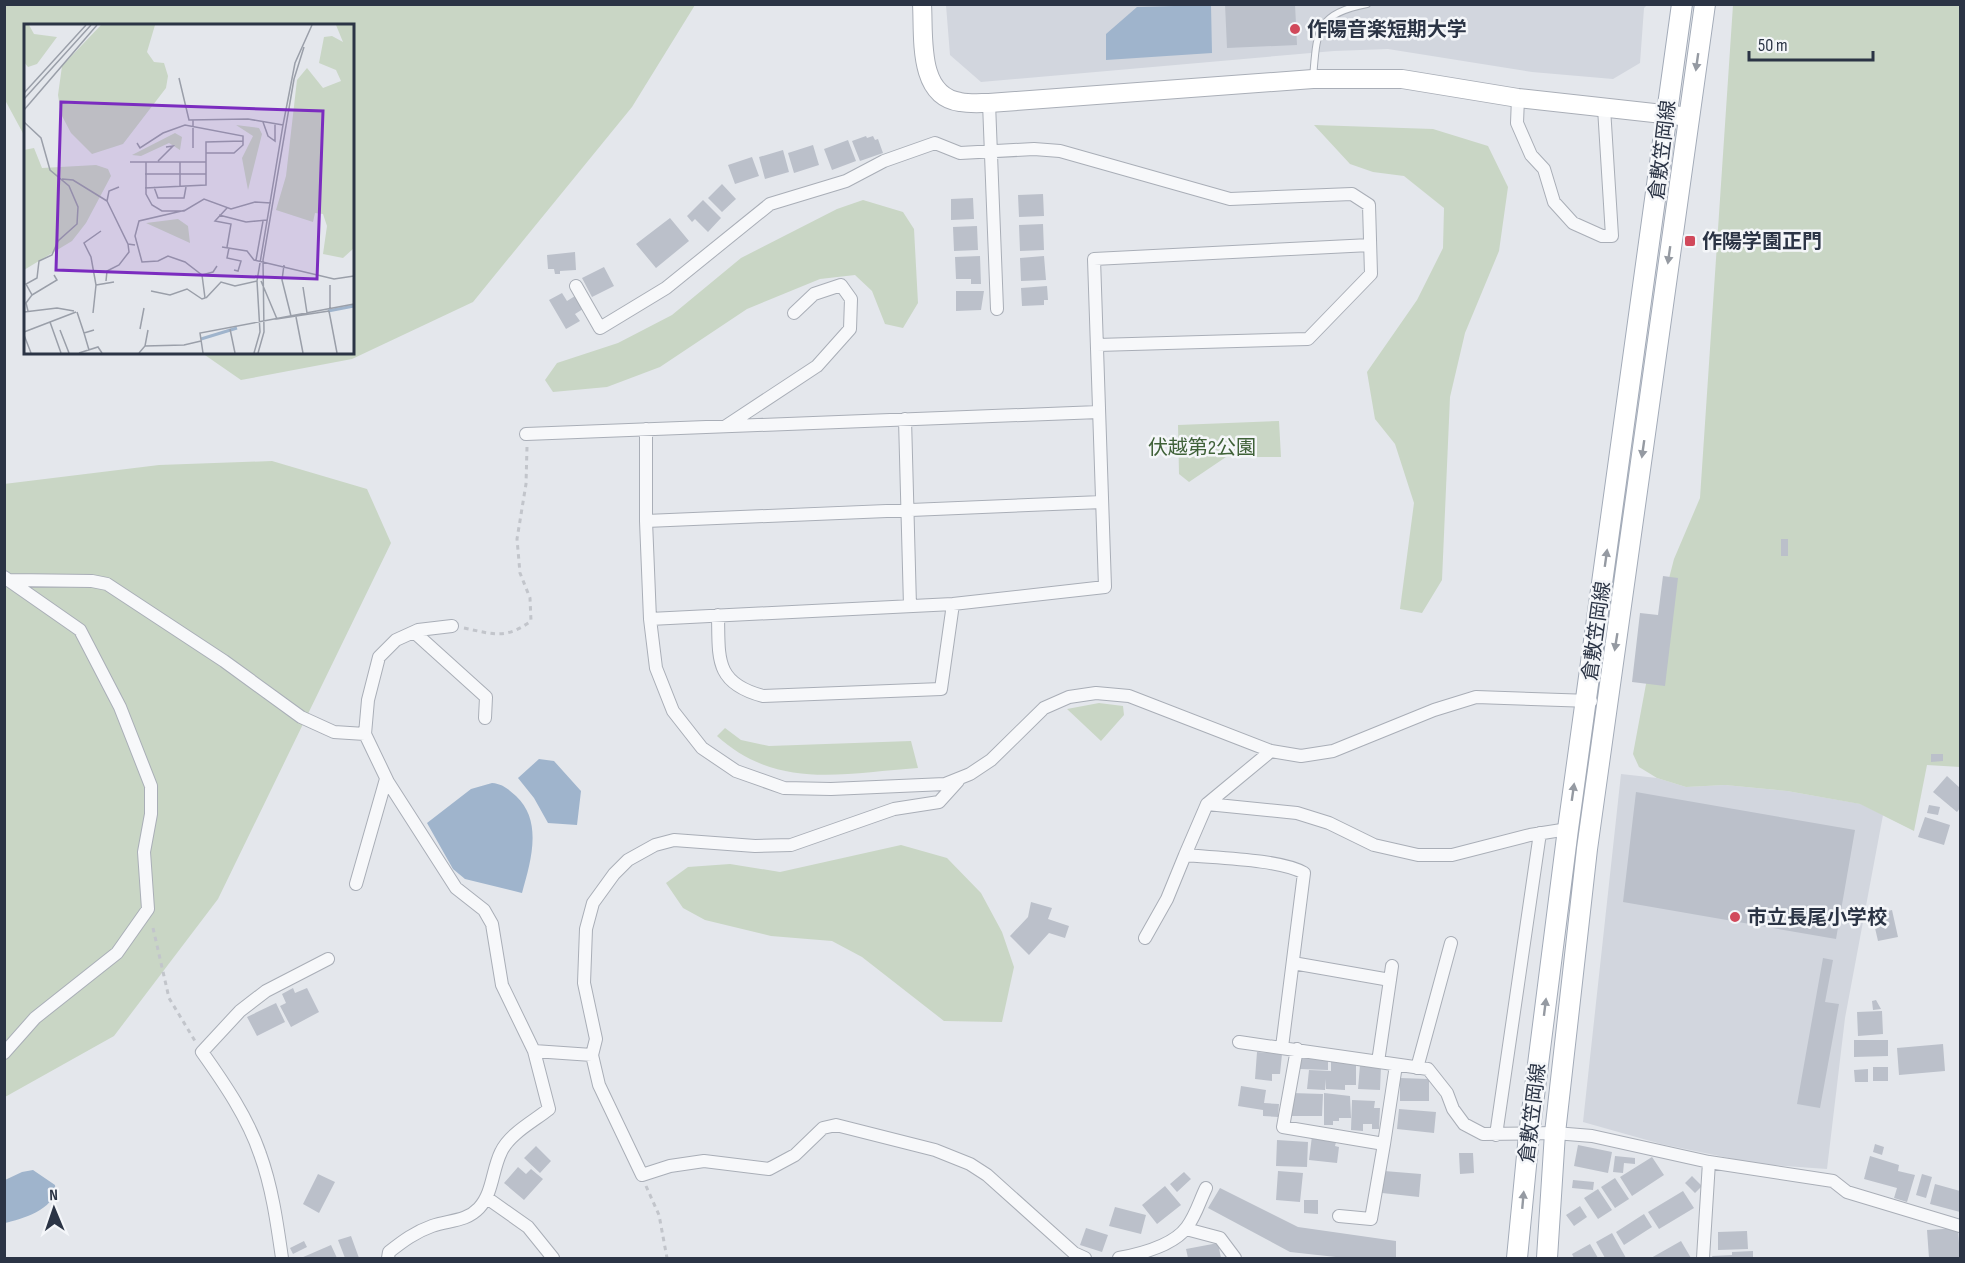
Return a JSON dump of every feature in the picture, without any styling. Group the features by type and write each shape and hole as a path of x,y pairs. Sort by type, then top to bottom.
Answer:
{"main road":[{"name":"倉敷笠岡線","path":"1547,1258 1554,1133 1596,701 1666,114 1682,4"},
{"name":"倉敷笠岡線","path":"1517,1258 1529,1135 1568,829 1596,701 1690,117 1705,4"}],"street":[{"path":"922,4 926,65 930,79 938,91 959,102 989,103 1313,79 1402,79 1518,98 1690,117"},
{"path":"1518,98 1517,123 1531,155 1544,169 1554,202 1573,223 1602,236 1612,236 1604,108"},
{"path":"989,103 997,309"},
{"path":"576,286 600,328 666,288 770,204 846,181 884,161 935,143 960,153 1034,149 1059,151 1230,199 1352,194 1369,205 1371,274 1308,339 1097,345"},
{"path":"650,620 954,604 1105,587 1094,260 1370,245"},
{"path":"724,426 817,366 850,329 851,299 841,285 814,294 794,313"},
{"path":"526,434 1099,412"},
{"path":"905,419 910,606"},
{"path":"646,429 646,521 650,620 656,668 673,711 702,748 736,771 784,788 945,784 961,778 991,760 1044,708 1069,697 1096,693 1129,696 1271,751 1301,756 1332,751 1434,710 1476,697 1596,701"},
{"path":"646,521 1102,502"},
{"path":"7,579 92,581 107,584 224,661 301,717 334,732 365,734"},
{"path":"4,1053 35,1018 117,953 148,909 144,852 150,830 151,786 120,707 80,630 7,579"},
{"path":"718,615 720,665 740,688 752,693 763,696 940,689 954,604"},
{"path":"377,1258 388,1255 411,1235 435,1225 454,1222 477,1210 486,1198 501,1150 516,1134 549,1108 534,1050 502,985 492,924 484,910 456,888 386,779 365,734 368,700 379,657 396,640 414,632 452,626"},
{"path":"414,632 486,697 485,718"},
{"path":"1145,938 1167,899 1207,804 1271,751"},
{"path":"961,778 939,802 894,808 820,836 791,844 755,846 674,840 655,845 628,860 614,874 594,903 586,929 584,983 596,1039 592,1054 599,1085 642,1175 670,1166 704,1161 769,1169 795,1155 823,1128 836,1125 935,1150 970,1164 987,1175 1074,1253 1085,1258"},
{"path":"356,884 386,779"},
{"path":"1207,804 1297,813 1329,823 1374,844 1418,855 1452,855 1540,833 1568,829"},
{"path":"1496,1135 1540,833"},
{"path":"1185,855 1276,865 1304,873 1282,1047"},
{"path":"1417,1068 1451,943"},
{"path":"282,1258 276,1213 260,1152 238,1108 202,1053 240,1011 266,991 328,959"},
{"path":"1293,963 1390,980"},
{"path":"1378,1062 1392,966"},
{"path":"1239,1042 1428,1069 1447,1093 1453,1109 1464,1124 1482,1134 1554,1133 1592,1136 1709,1162 1833,1181 1846,1191 1960,1226"},
{"path":"1297,1049 1283,1127 1384,1144"},
{"path":"534,1050 592,1054"},
{"path":"1338,1216 1371,1219 1396,1065"},
{"path":"1703,1258 1709,1162"},
{"path":"1119,1258 1167,1242 1186,1229 1206,1188"},
{"path":"486,1198 528,1227 553,1258"},
{"path":"1186,1229 1220,1238 1235,1258"}],"lane":[{"path":"1313,79 1317,32 1335,14 1366,4"}],"path":[{"path":"452,626 501,635 517,631 531,621 530,598 520,573 517,539 526,484 526,434"},
{"path":"148,909 169,998 202,1053"},
{"path":"642,1175 659,1215 667,1258"}],"shaded area":[{"name":"作陽音楽短期大学","path":"946,5 1647,5 1644,8 1640,63 1613,79 1532,72 1388,49 1334,51 981,82 950,55"},
{"name":"市立長尾小学校","path":"1621,774 1657,778 1686,787 1725,785 1787,791 1861,804 1883,815 1845,1018 1827,1169 1758,1164 1661,1144 1583,1122"}],"green space":[{"path":"5,4 695,5 632,107 473,302 352,359 241,380 203,354 354,354 354,24 24,24 24,135 5,100"},
{"path":"1733,5 1960,5 1960,767 1927,765 1914,831 1860,804 1787,791 1725,785 1686,787 1657,778 1639,767 1633,754 1657,625 1674,559 1700,498"},
{"path":"1314,125 1433,129 1488,146 1508,187 1499,251 1465,333 1450,397 1442,580 1422,613 1400,609 1414,503 1395,444 1375,419 1367,372 1417,300 1443,248 1444,208 1404,176 1373,172 1350,164"},
{"path":"863,200 903,212 914,229 918,303 903,328 885,324 872,291 855,275 820,279 747,309 660,367 607,387 553,392 545,380 557,363 618,343 672,315 741,258 837,209"},
{"name":"伏越第2公園","path":"1279,421 1281,457 1226,457 1189,482 1179,474 1178,425"},
{"path":"272,461 367,489 391,543 218,899 114,1036 5,1097 4,484 159,465"},
{"path":"1099,703 1123,706 1124,715 1101,741 1067,709"},
{"path":"725,728 741,740 769,746 911,741 918,768 838,775 788,772 764,765 740,753 717,736"},
{"path":"901,845 947,858 981,893 1002,932 1014,967 1002,1022 944,1021 862,957 832,941 771,936 705,920 683,908 666,883 688,867 730,864 780,872"}],"water":[{"path":"1211,5 1212,53 1106,60 1106,34 1137,7"},
{"path":"539,759 554,761 581,791 577,825 548,823 534,798 518,778"},
{"path":"492,783 508,789 516,796 530,817 531,855 522,893 465,879 453,869 427,823 471,789"},
{"path":"33,1170 55,1185 51,1200 38,1212 5,1223 5,1180 22,1172"}],"building":[{"path":"1225,4 1295,4 1297,45 1227,48"},
{"path":"866,136 878,139 883,153 860,161 852,141"},
{"path":"848,140 856,161 832,170 824,149"},
{"path":"813,145 819,165 794,173 788,153"},
{"path":"783,150 789,172 765,179 759,157"},
{"path":"752,157 759,176 735,184 728,165"},
{"path":"722,184 736,199 722,212 708,198"},
{"path":"1043,194 1044,216 1019,217 1018,195"},
{"path":"973,198 974,219 951,220 951,199"},
{"path":"703,200 721,218 708,232 695,219 692,222 687,216"},
{"path":"670,218 689,241 656,268 636,244"},
{"path":"1043,224 1044,250 1020,251 1019,225"},
{"path":"977,226 978,250 954,251 953,227"},
{"path":"575,252 576,270 560,271 560,274 555,274 554,269 548,269 547,255"},
{"path":"980,256 981,284 971,284 971,279 956,279 955,257"},
{"path":"1044,256 1046,280 1021,281 1020,258"},
{"path":"604,267 614,286 592,297 582,278"},
{"path":"1047,286 1048,300 1044,300 1044,305 1022,306 1021,288"},
{"path":"956,291 984,291 981,310 956,311"},
{"path":"562,293 567,301 575,296 583,309 575,314 580,321 566,329 549,300"},
{"path":"1781,539 1788,539 1788,556 1781,556"},
{"path":"1663,576 1678,578 1665,686 1632,682 1640,613 1658,615"},
{"path":"1931,754 1943,754 1943,761 1931,762"},
{"path":"1947,776 1960,788 1960,808 1957,812 1933,792"},
{"path":"1636,792 1855,830 1836,939 1623,902"},
{"path":"1929,805 1940,807 1938,815 1927,813"},
{"path":"1925,817 1950,825 1944,845 1918,837"},
{"path":"1031,902 1052,908 1048,919 1069,926 1065,938 1049,933 1029,955 1010,936 1028,917"},
{"path":"1892,910 1898,937 1878,941 1872,915"},
{"path":"1823,958 1833,960 1825,1002 1839,1004 1820,1108 1797,1104"},
{"path":"293,988 295,993 307,988 319,1012 291,1027 280,1006 286,1003 282,994"},
{"path":"1876,1000 1881,1009 1873,1010 1872,1001"},
{"path":"276,1003 285,1022 257,1036 247,1017"},
{"path":"1882,1011 1883,1034 1858,1036 1857,1012"},
{"path":"1854,1040 1888,1040 1888,1056 1854,1057"},
{"path":"1943,1044 1945,1071 1899,1075 1897,1048"},
{"path":"1257,1052 1282,1054 1280,1074 1272,1074 1272,1081 1255,1079"},
{"path":"1300,1057 1328,1058 1328,1070 1300,1069"},
{"path":"1331,1061 1356,1061 1356,1085 1345,1085 1345,1090 1326,1089 1326,1079 1325,1090 1307,1089 1309,1070 1331,1071"},
{"path":"1360,1065 1381,1066 1380,1090 1358,1089"},
{"path":"1873,1067 1888,1067 1888,1081 1873,1081"},
{"path":"1868,1069 1868,1082 1855,1082 1854,1070"},
{"path":"1400,1078 1429,1079 1429,1101 1400,1101"},
{"path":"1241,1086 1266,1090 1264,1103 1279,1104 1278,1117 1263,1116 1263,1110 1238,1106"},
{"path":"1292,1093 1323,1094 1322,1116 1291,1116"},
{"path":"1324,1093 1350,1096 1351,1118 1339,1118 1339,1121 1333,1121 1333,1125 1324,1125"},
{"path":"1352,1100 1375,1101 1374,1108 1380,1108 1379,1129 1372,1129 1372,1124 1363,1124 1363,1131 1351,1130"},
{"path":"1399,1109 1436,1112 1434,1133 1397,1129"},
{"path":"1312,1136 1330,1138 1330,1141 1336,1142 1335,1146 1339,1147 1337,1163 1309,1160"},
{"path":"1277,1140 1308,1142 1307,1167 1276,1166"},
{"path":"1875,1144 1884,1147 1882,1155 1873,1152"},
{"path":"1578,1145 1612,1152 1608,1173 1574,1166"},
{"path":"536,1146 551,1161 540,1173 524,1158"},
{"path":"1459,1153 1473,1153 1474,1173 1460,1174"},
{"path":"1615,1156 1635,1158 1635,1164 1624,1163 1623,1173 1613,1172"},
{"path":"1870,1156 1899,1165 1898,1171 1915,1175 1907,1202 1894,1198 1897,1188 1864,1179"},
{"path":"1652,1157 1664,1175 1632,1196 1620,1177"},
{"path":"518,1167 526,1174 531,1169 543,1179 524,1200 504,1183"},
{"path":"1278,1171 1303,1173 1300,1202 1276,1200"},
{"path":"1384,1171 1421,1174 1419,1197 1382,1193"},
{"path":"1184,1172 1191,1179 1177,1192 1170,1184"},
{"path":"318,1174 335,1182 319,1213 303,1204"},
{"path":"1922,1174 1932,1177 1926,1198 1916,1195"},
{"path":"1692,1176 1702,1186 1695,1193 1685,1183"},
{"path":"1615,1178 1629,1199 1615,1208 1601,1187"},
{"path":"1573,1180 1594,1182 1593,1190 1572,1188"},
{"path":"1935,1184 1960,1191 1960,1212 1930,1204"},
{"path":"1165,1186 1181,1205 1157,1224 1142,1205"},
{"path":"1220,1188 1298,1227 1396,1241 1396,1258 1345,1258 1290,1252 1208,1208"},
{"path":"1598,1189 1612,1210 1598,1219 1584,1198"},
{"path":"1683,1191 1694,1208 1659,1229 1648,1212"},
{"path":"1304,1200 1318,1200 1318,1214 1304,1213"},
{"path":"1580,1206 1587,1217 1574,1226 1566,1215"},
{"path":"1115,1207 1146,1215 1141,1234 1109,1226"},
{"path":"1644,1214 1652,1227 1624,1245 1616,1232"},
{"path":"1086,1228 1108,1235 1102,1252 1080,1245"},
{"path":"1958,1228 1960,1258 1929,1258 1927,1230"},
{"path":"1747,1231 1748,1249 1718,1250 1718,1232"},
{"path":"1612,1233 1626,1258 1605,1258 1596,1242"},
{"path":"351,1236 359,1258 345,1258 338,1240"},
{"path":"304,1241 307,1247 293,1254 290,1248"},
{"path":"1681,1241 1691,1258 1651,1258"},
{"path":"1218,1243 1221,1258 1188,1258 1186,1249"},
{"path":"1590,1244 1598,1258 1574,1258 1572,1254"},
{"path":"331,1245 337,1258 301,1258"},
{"path":"1753,1251 1753,1258 1713,1258 1712,1256 1732,1255 1732,1252"}],"place":[{"name":"作陽音楽短期大学","path":"1295,29"},
{"name":"作陽学園正門","path":"1690,241"},
{"name":"市立長尾小学校","path":"1735,917"}]}
